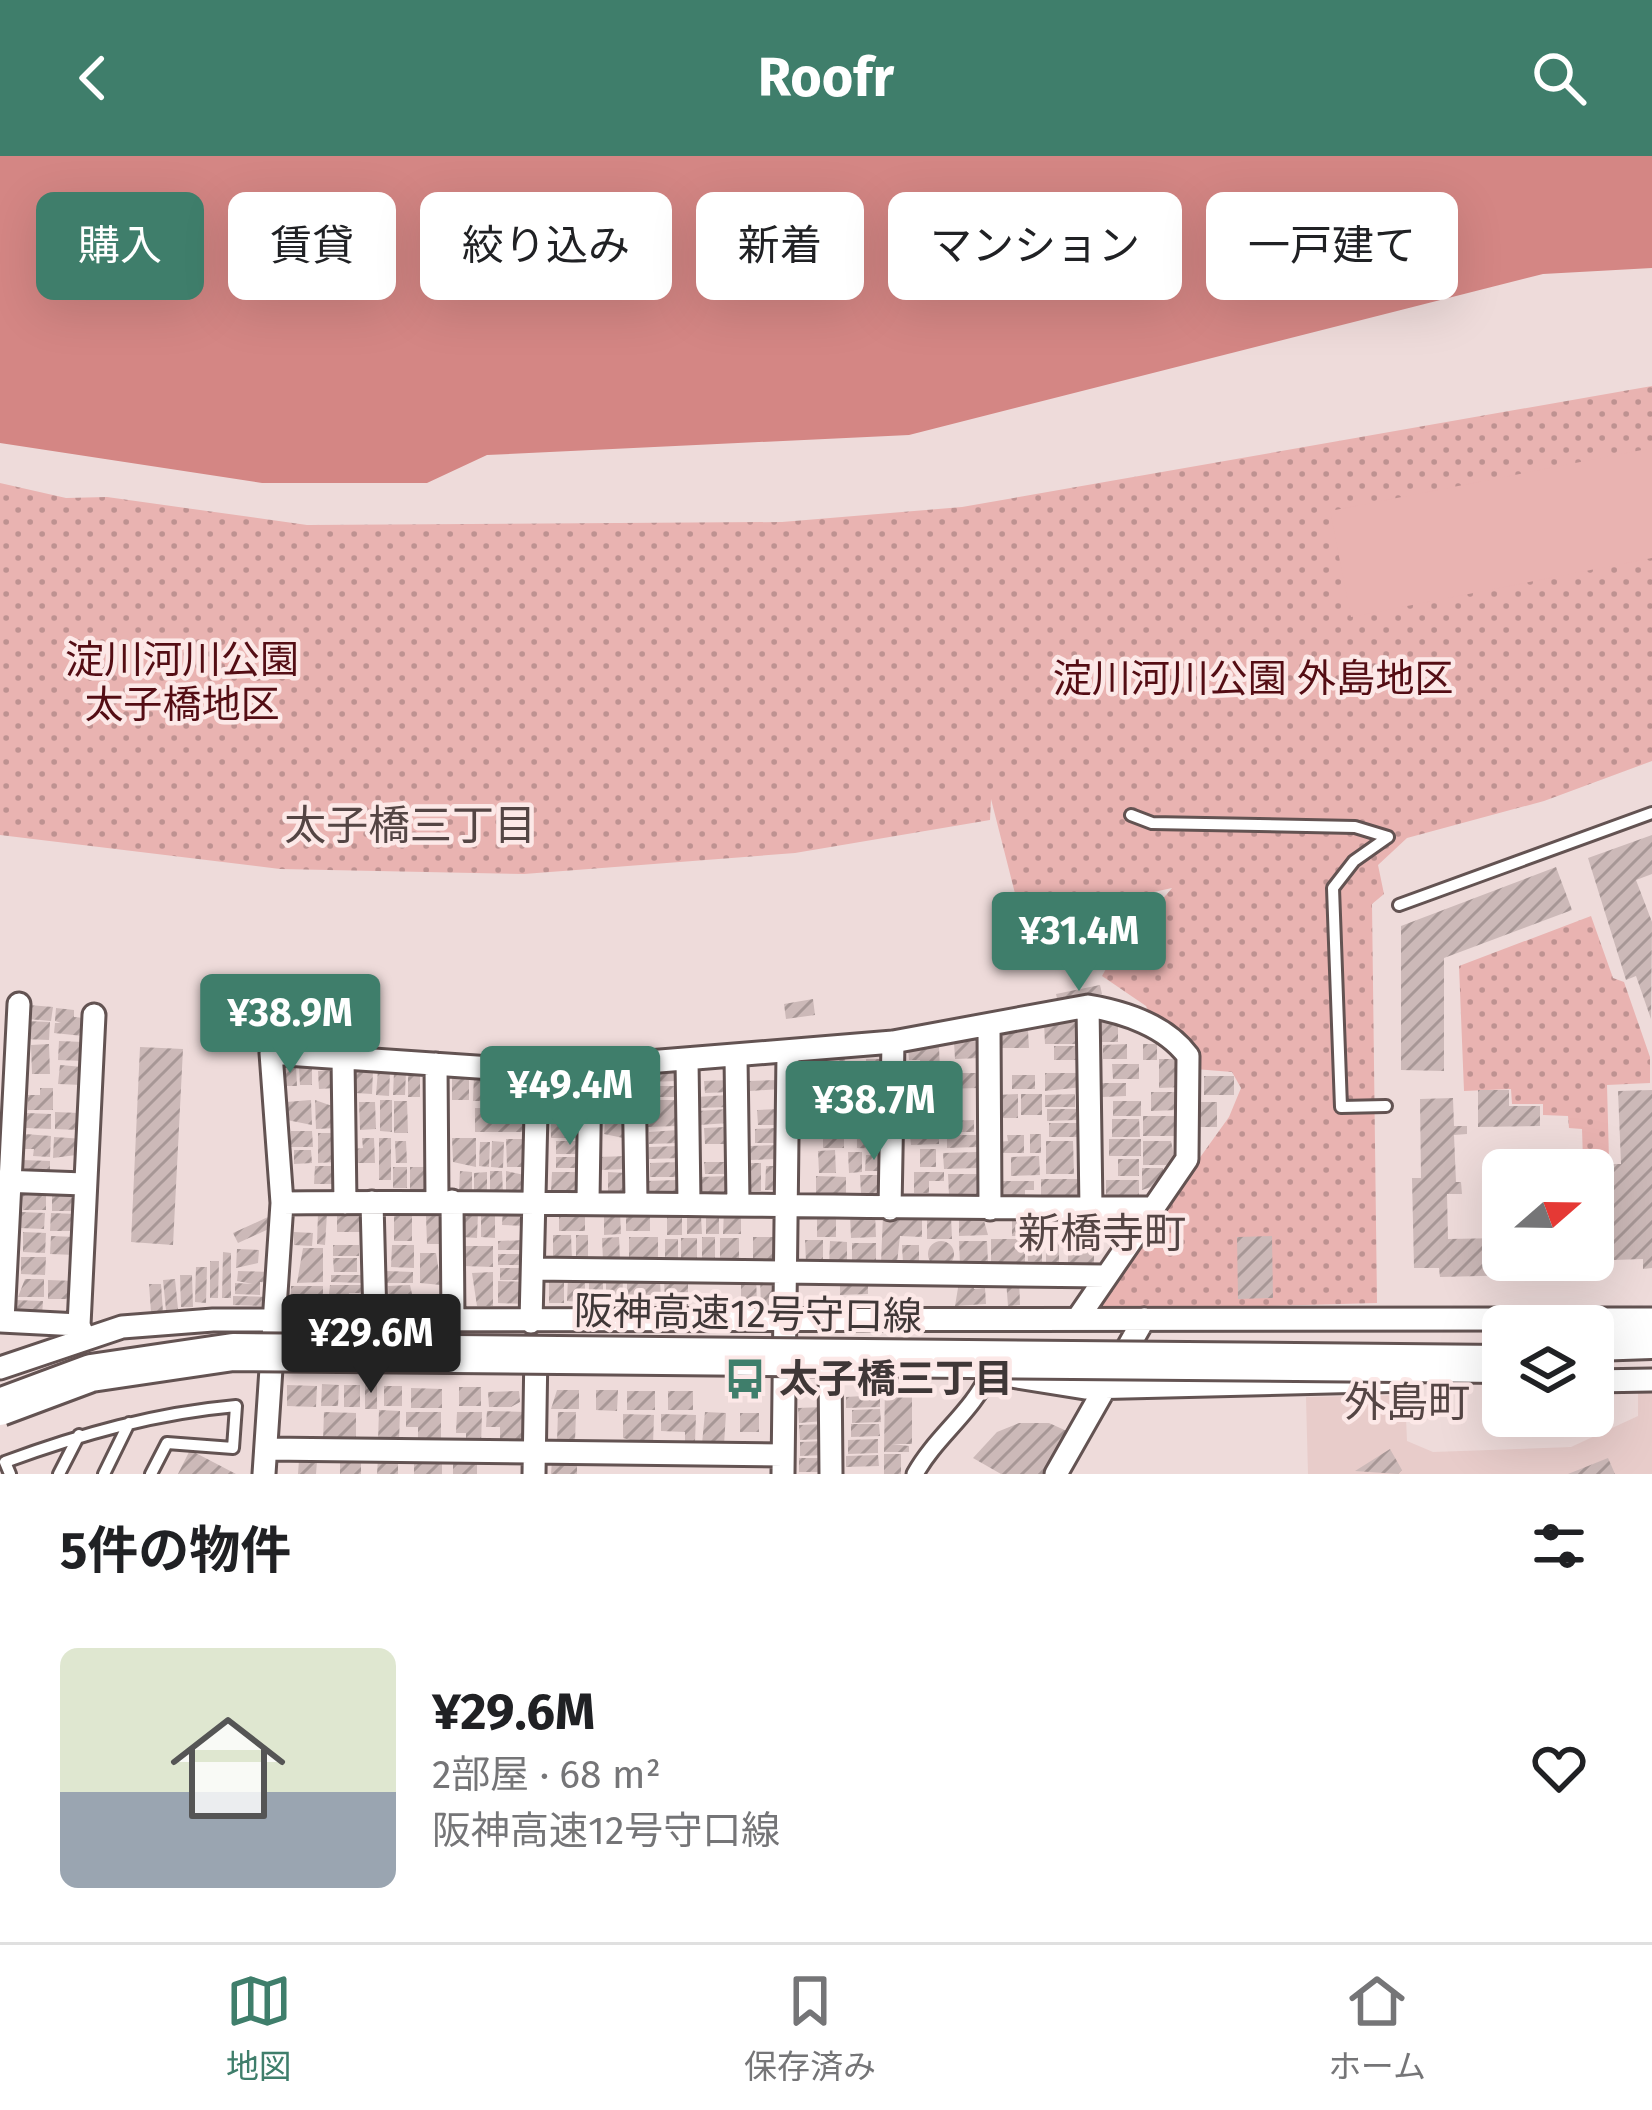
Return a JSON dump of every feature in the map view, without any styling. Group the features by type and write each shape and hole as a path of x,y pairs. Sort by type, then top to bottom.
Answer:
{"highway":[{"name":"阪神高速12号守口線","path":"0,1380 126,1340 230,1329 1482,1342"},
{"path":"1614,1341 1652,1340"},
{"name":"阪神高速12号守口線","path":"0,1407 91,1373 233,1352 1482,1364"},
{"path":"1614,1363 1652,1362"}],"street":[{"path":"19,1004 5,1181 2,1321 81,1331 276,1319 1652,1319"},
{"path":"1088,1006 1091,1208"},
{"path":"264,1474 282,1204 271,1053 537,1071 893,1042 1088,1006 1144,1022 1188,1057 1187,1159 1078,1318"},
{"path":"81,1331 94,1015"},
{"path":"989,1026 990,1209"},
{"path":"890,1209 893,1042"},
{"path":"267,1449 534,1464 783,1465 788,1054"},
{"path":"736,1057 738,1202"},
{"path":"343,1058 345,1203"},
{"path":"687,1060 689,1202"},
{"path":"436,1064 453,1322"},
{"path":"634,1064 636,1202"},
{"path":"588,1201 590,1067"},
{"path":"534,1464 537,1071"},
{"path":"5,1181 84,1184"},
{"path":"282,1204 537,1200 890,1209 1150,1208"},
{"path":"372,1202 375,1320"},
{"path":"533,1269 1105,1276"},
{"path":"1056,1474 1144,1319"},
{"path":"0,1368 81,1331"},
{"path":"0,1421 107,1382 191,1365 274,1361 830,1365 990,1372 1084,1388 1482,1378"},
{"path":"830,1365 832,1474"},
{"path":"915,1474 944,1433 974,1404 990,1372"},
{"path":"1614,1381 1652,1380"}],"lane":[{"path":"1399,904 1652,813"},
{"path":"1131,815 1152,823 1355,827 1388,837 1354,860 1334,888 1341,1107 1386,1106"},
{"path":"10,1474 5,1462 79,1436 236,1406 232,1448"},
{"path":"104,1474 129,1423"},
{"path":"59,1474 79,1436"},
{"path":"151,1474 166,1443 267,1449"}],"shaded area":[{"path":"0,156 1652,156 1652,268 1543,274 1458,296 1458,192 1206,192 1206,300 1441,300 909,435 487,455 427,483 262,483 0,443"},
{"path":"1652,1392 1652,1474 1308,1474 1306,1397 1405,1395 1407,1441 1433,1452 1571,1447 1593,1437 1614,1437 1614,1427 1638,1416 1638,1393"}],"green space":[{"path":"1652,386 1652,761 1544,801 1407,838 1378,865 1384,894 1372,904 1377,1303 1090,1311 1229,1117 1241,1088 1232,1072 1195,1069 1153,1022 1146,1006 1102,976 1172,888 1022,921 991,799 990,820 795,853 524,874 280,869 0,835 0,483 66,498 107,497 307,525 782,522 962,507"},
{"path":"1652,448 1652,558 1351,617 1330,511"},
{"path":"1591,916 1613,978 1624,982 1650,1057 1650,1083 1607,1085 1609,1149 1583,1149 1582,1129 1569,1128 1568,1116 1543,1115 1543,1104 1512,1104 1511,1089 1464,1091 1459,966"}],"building":[{"path":"1652,835 1652,874 1636,880 1652,922 1651,1019 1636,976 1626,980 1588,858"},
{"path":"1556,867 1572,910 1444,958 1444,1071 1401,1070 1401,926"},
{"path":"1100,985 1102,994 1058,1003 1056,994"},
{"path":"813,999 815,1015 786,1019 784,1004"},
{"path":"29,1005 53,1007 51,1021 28,1019"},
{"path":"56,1008 74,1010 74,1017 84,1018 83,1036 54,1033 55,1023 61,1023 55,1021"},
{"path":"1098,1014 1118,1014 1118,1042 1098,1042"},
{"path":"26,1021 50,1022 49,1040 24,1039"},
{"path":"1044,1023 1085,1023 1085,1044 1045,1044"},
{"path":"998,1031 1028,1031 1029,1048 998,1048"},
{"path":"59,1041 83,1042 83,1061 58,1060"},
{"path":"980,1041 981,1058 955,1059 954,1042"},
{"path":"49,1044 50,1074 32,1074 31,1045"},
{"path":"1127,1044 1127,1059 1103,1059 1103,1045"},
{"path":"1143,1044 1157,1044 1157,1060 1143,1060"},
{"path":"1054,1046 1083,1046 1083,1060 1054,1060"},
{"path":"140,1047 183,1049 173,1245 131,1242"},
{"path":"939,1047 940,1070 921,1070 920,1060 909,1060 908,1048"},
{"path":"845,1058 846,1077 814,1078 813,1059"},
{"path":"866,1059 882,1059 883,1076 866,1076"},
{"path":"1159,1059 1182,1059 1183,1087 1159,1088"},
{"path":"1112,1064 1139,1064 1139,1079 1113,1079"},
{"path":"60,1065 83,1067 82,1085 58,1084"},
{"path":"296,1066 297,1086 284,1086 283,1067"},
{"path":"299,1067 312,1067 312,1085 300,1085"},
{"path":"334,1070 335,1088 319,1089 318,1071"},
{"path":"356,1070 373,1071 372,1094 355,1093"},
{"path":"378,1070 390,1070 389,1096 376,1095"},
{"path":"648,1070 677,1070 677,1081 648,1082"},
{"path":"394,1071 406,1071 405,1095 393,1095"},
{"path":"408,1072 420,1072 420,1097 408,1097"},
{"path":"939,1072 940,1087 914,1088 913,1073"},
{"path":"942,1073 978,1073 978,1088 943,1089"},
{"path":"1045,1073 1082,1073 1083,1087 1045,1091"},
{"path":"474,1074 487,1074 486,1101 473,1101"},
{"path":"1012,1075 1035,1075 1035,1089 1012,1089"},
{"path":"452,1076 469,1076 469,1100 452,1100"},
{"path":"491,1076 503,1076 503,1102 490,1102"},
{"path":"607,1076 626,1076 626,1093 599,1093 599,1082 607,1082"},
{"path":"1204,1076 1234,1076 1234,1095 1204,1095"},
{"path":"558,1078 583,1078 584,1097 559,1098"},
{"path":"508,1079 528,1079 528,1101 508,1101"},
{"path":"730,1080 730,1092 705,1093 704,1081"},
{"path":"780,1080 781,1089 750,1091 749,1081"},
{"path":"857,1080 883,1081 883,1099 856,1098"},
{"path":"815,1081 846,1082 846,1100 804,1100 804,1090 815,1090"},
{"path":"1102,1083 1126,1083 1126,1096 1102,1097"},
{"path":"649,1086 680,1086 681,1097 648,1097"},
{"path":"40,1088 53,1088 53,1110 28,1110 28,1095 40,1095"},
{"path":"1478,1090 1509,1090 1509,1106 1540,1106 1540,1126 1478,1127"},
{"path":"1652,1090 1652,1268 1643,1269 1643,1259 1614,1260 1614,1164 1621,1164 1618,1091"},
{"path":"1151,1092 1177,1092 1178,1110 1151,1111"},
{"path":"1018,1094 1018,1118 997,1118 996,1095"},
{"path":"1021,1094 1042,1094 1042,1115 1021,1115"},
{"path":"1075,1094 1075,1107 1045,1107 1045,1095"},
{"path":"729,1095 730,1107 696,1108 696,1097"},
{"path":"913,1096 940,1096 940,1118 913,1118"},
{"path":"625,1097 626,1118 603,1119 602,1098"},
{"path":"1453,1098 1454,1126 1467,1126 1467,1134 1454,1135 1456,1182 1461,1182 1462,1194 1447,1194 1448,1239 1482,1238 1482,1276 1440,1277 1439,1268 1414,1268 1412,1178 1421,1178 1420,1099"},
{"path":"311,1100 312,1125 287,1120 286,1102"},
{"path":"315,1100 335,1107 336,1128 316,1129"},
{"path":"380,1100 392,1100 392,1132 380,1131"},
{"path":"648,1100 677,1100 677,1126 648,1127"},
{"path":"394,1101 407,1101 408,1133 394,1133"},
{"path":"1113,1101 1141,1101 1141,1116 1113,1116"},
{"path":"359,1102 375,1102 376,1129 360,1130"},
{"path":"550,1102 585,1102 585,1116 550,1116"},
{"path":"882,1102 882,1115 852,1115 852,1103"},
{"path":"1200,1102 1217,1102 1217,1127 1200,1127"},
{"path":"805,1104 845,1104 846,1123 805,1123"},
{"path":"475,1108 525,1108 525,1132 475,1132"},
{"path":"728,1109 729,1123 699,1125 698,1111"},
{"path":"778,1109 778,1125 758,1125 757,1110"},
{"path":"1047,1109 1076,1109 1076,1120 1047,1121"},
{"path":"55,1112 79,1113 78,1130 55,1129"},
{"path":"26,1113 51,1114 51,1129 26,1128"},
{"path":"1143,1116 1175,1116 1175,1136 1143,1136"},
{"path":"579,1118 580,1138 551,1138 551,1119"},
{"path":"851,1119 882,1119 882,1129 851,1129"},
{"path":"1112,1119 1139,1119 1140,1137 1112,1137"},
{"path":"974,1120 974,1132 946,1132 946,1121"},
{"path":"911,1121 938,1121 939,1131 911,1131"},
{"path":"605,1122 628,1122 628,1139 604,1134"},
{"path":"1049,1123 1080,1123 1080,1137 1049,1137"},
{"path":"727,1127 728,1144 705,1144 704,1128"},
{"path":"823,1127 844,1128 844,1148 823,1148"},
{"path":"775,1128 775,1143 755,1143 755,1129"},
{"path":"678,1130 679,1143 649,1144 649,1132"},
{"path":"291,1131 312,1131 313,1147 291,1147"},
{"path":"857,1132 883,1132 882,1149 857,1148"},
{"path":"318,1133 335,1133 335,1162 318,1163"},
{"path":"25,1134 51,1136 50,1157 33,1156 34,1149 24,1149"},
{"path":"939,1134 939,1144 911,1145 910,1135"},
{"path":"1030,1134 1041,1134 1041,1153 1030,1153"},
{"path":"947,1135 976,1135 977,1147 947,1148"},
{"path":"1007,1135 1024,1135 1024,1153 998,1153 998,1142 1008,1141"},
{"path":"54,1137 84,1139 84,1154 53,1158"},
{"path":"362,1138 374,1138 375,1163 354,1163 353,1149 363,1148"},
{"path":"379,1138 391,1138 391,1180 379,1180"},
{"path":"452,1138 476,1138 476,1167 453,1162"},
{"path":"506,1139 529,1139 529,1167 507,1167"},
{"path":"1109,1139 1141,1139 1141,1156 1109,1156"},
{"path":"395,1141 406,1141 407,1163 396,1163"},
{"path":"492,1141 504,1142 503,1168 491,1167"},
{"path":"556,1141 583,1141 584,1154 556,1154"},
{"path":"1046,1141 1073,1141 1074,1174 1046,1174"},
{"path":"1143,1141 1171,1141 1176,1165 1143,1165"},
{"path":"480,1142 490,1142 489,1167 479,1166"},
{"path":"778,1145 778,1159 750,1160 750,1146"},
{"path":"681,1146 682,1158 649,1159 649,1147"},
{"path":"920,1149 936,1149 936,1167 920,1167"},
{"path":"294,1150 311,1150 312,1163 294,1164"},
{"path":"835,1150 836,1173 819,1173 818,1151"},
{"path":"848,1152 862,1152 862,1172 849,1173"},
{"path":"977,1152 977,1168 944,1169 943,1153"},
{"path":"866,1155 884,1155 883,1171 865,1171"},
{"path":"628,1156 629,1169 598,1170 598,1157"},
{"path":"1039,1156 1040,1175 1011,1176 1011,1157"},
{"path":"556,1157 583,1157 583,1168 556,1168"},
{"path":"1118,1159 1139,1159 1139,1176 1118,1176"},
{"path":"22,1160 50,1161 50,1177 22,1177"},
{"path":"679,1162 679,1177 650,1177 650,1163"},
{"path":"704,1162 730,1162 731,1174 705,1174"},
{"path":"748,1163 761,1163 761,1191 748,1191"},
{"path":"315,1166 338,1166 338,1184 314,1184"},
{"path":"766,1166 779,1166 779,1190 765,1190"},
{"path":"393,1167 407,1167 407,1188 393,1188"},
{"path":"410,1167 433,1167 433,1191 410,1191"},
{"path":"1142,1168 1163,1168 1163,1183 1142,1190"},
{"path":"460,1171 472,1172 472,1191 459,1190"},
{"path":"490,1171 502,1171 503,1193 490,1193"},
{"path":"506,1171 529,1176 530,1190 506,1196"},
{"path":"487,1172 487,1191 474,1192 474,1173"},
{"path":"552,1172 581,1172 580,1191 551,1191"},
{"path":"608,1172 627,1173 627,1192 608,1192"},
{"path":"914,1172 944,1172 944,1181 929,1181 929,1193 914,1193"},
{"path":"948,1174 978,1174 978,1195 949,1195"},
{"path":"860,1175 881,1175 881,1193 861,1193"},
{"path":"730,1176 731,1193 700,1194 700,1177"},
{"path":"816,1176 846,1177 846,1195 816,1194"},
{"path":"1041,1179 1080,1179 1080,1197 1041,1197"},
{"path":"678,1180 678,1192 647,1192 647,1181"},
{"path":"1106,1180 1139,1180 1139,1197 1106,1197"},
{"path":"1000,1181 1034,1181 1034,1190 1025,1190 1025,1197 1000,1198"},
{"path":"23,1193 46,1193 46,1210 23,1210"},
{"path":"52,1193 76,1194 76,1211 52,1211"},
{"path":"503,1207 528,1208 528,1226 502,1225"},
{"path":"481,1209 495,1210 495,1238 481,1237"},
{"path":"585,1209 585,1231 559,1231 559,1210"},
{"path":"706,1210 719,1210 719,1234 706,1234"},
{"path":"724,1210 741,1210 741,1234 723,1234"},
{"path":"337,1211 368,1214 368,1232 337,1232"},
{"path":"626,1211 650,1211 650,1231 626,1231"},
{"path":"21,1212 45,1213 44,1229 20,1228"},
{"path":"318,1212 327,1213 325,1245 317,1244"},
{"path":"463,1212 478,1212 477,1238 462,1237"},
{"path":"604,1212 620,1212 621,1234 604,1235"},
{"path":"51,1213 76,1214 76,1231 50,1231"},
{"path":"850,1213 875,1213 876,1237 851,1238"},
{"path":"922,1213 922,1237 900,1236 897,1263 881,1263 883,1214"},
{"path":"1025,1213 1025,1236 1012,1236 1012,1214"},
{"path":"667,1214 682,1214 682,1235 667,1235"},
{"path":"394,1215 412,1215 412,1241 394,1241"},
{"path":"687,1215 701,1216 702,1234 687,1234"},
{"path":"951,1215 952,1239 927,1239 927,1216"},
{"path":"426,1216 446,1216 447,1244 427,1244"},
{"path":"817,1216 836,1216 836,1237 817,1237"},
{"path":"268,1217 273,1227 238,1243 233,1233"},
{"path":"959,1217 983,1217 988,1235 959,1236"},
{"path":"1061,1219 1085,1219 1085,1227 1095,1227 1095,1239 1065,1239"},
{"path":"1029,1224 1055,1224 1055,1237 1029,1237"},
{"path":"23,1232 46,1233 45,1253 23,1252"},
{"path":"294,1232 313,1233 312,1246 294,1245"},
{"path":"553,1235 571,1235 572,1260 553,1260"},
{"path":"576,1235 588,1235 588,1262 576,1262"},
{"path":"51,1236 76,1237 75,1255 50,1254"},
{"path":"1272,1236 1273,1298 1238,1299 1237,1237"},
{"path":"619,1237 620,1260 603,1261 602,1238"},
{"path":"629,1237 658,1237 658,1261 629,1261"},
{"path":"702,1237 715,1237 715,1263 702,1263"},
{"path":"753,1237 776,1237 776,1266 753,1266"},
{"path":"681,1238 697,1238 697,1260 681,1260"},
{"path":"720,1238 739,1238 739,1263 720,1263"},
{"path":"665,1239 678,1239 678,1263 665,1264"},
{"path":"991,1239 1025,1239 1025,1262 991,1262"},
{"path":"527,1240 527,1250 498,1250 498,1241"},
{"path":"805,1240 823,1240 823,1263 806,1262"},
{"path":"1027,1240 1042,1240 1042,1262 1028,1261"},
{"path":"830,1241 847,1242 847,1266 829,1266"},
{"path":"941,1241 954,1254 941,1267 928,1254"},
{"path":"959,1241 987,1241 988,1264 960,1265"},
{"path":"1046,1242 1059,1242 1059,1263 1046,1263"},
{"path":"852,1243 876,1243 876,1265 852,1265"},
{"path":"1094,1243 1094,1267 1068,1267 1068,1244"},
{"path":"333,1245 359,1245 359,1256 333,1256"},
{"path":"392,1245 414,1245 414,1268 391,1267"},
{"path":"902,1245 919,1245 919,1263 903,1263"},
{"path":"463,1246 493,1246 493,1267 463,1266"},
{"path":"303,1248 323,1248 323,1282 297,1283"},
{"path":"237,1249 259,1250 258,1263 236,1268"},
{"path":"223,1252 231,1253 231,1298 222,1298"},
{"path":"420,1253 436,1253 441,1285 420,1283"},
{"path":"498,1254 527,1254 526,1265 498,1265"},
{"path":"21,1257 46,1257 45,1275 21,1274"},
{"path":"333,1258 357,1258 357,1272 334,1272"},
{"path":"210,1261 219,1261 218,1298 210,1298"},
{"path":"196,1267 207,1267 206,1303 195,1302"},
{"path":"500,1268 527,1268 527,1280 500,1280"},
{"path":"238,1271 272,1272 272,1283 260,1282 260,1295 235,1294 235,1283 253,1284 237,1281"},
{"path":"386,1271 413,1272 413,1283 386,1283"},
{"path":"493,1272 493,1306 477,1306 472,1273"},
{"path":"180,1275 192,1275 193,1307 181,1307"},
{"path":"331,1275 362,1275 362,1283 331,1282"},
{"path":"549,1276 564,1276 564,1303 549,1303"},
{"path":"664,1276 688,1276 688,1308 665,1308"},
{"path":"756,1276 757,1305 741,1305 741,1277"},
{"path":"568,1277 585,1277 585,1302 567,1301"},
{"path":"589,1278 603,1278 603,1305 589,1305"},
{"path":"760,1278 777,1278 777,1305 761,1305"},
{"path":"25,1279 44,1279 44,1297 18,1297"},
{"path":"175,1279 178,1309 166,1310 163,1280"},
{"path":"606,1279 623,1279 622,1305 606,1305"},
{"path":"627,1279 660,1279 661,1302 627,1302"},
{"path":"840,1279 868,1279 868,1294 840,1295"},
{"path":"1019,1279 1020,1305 1008,1306 1006,1280"},
{"path":"48,1280 75,1281 74,1299 48,1299"},
{"path":"498,1281 526,1282 525,1304 498,1303"},
{"path":"973,1281 974,1289 985,1288 986,1304 955,1306 959,1282"},
{"path":"149,1284 161,1284 163,1312 151,1312"},
{"path":"330,1285 363,1285 363,1293 349,1293 348,1303 328,1303"},
{"path":"410,1285 414,1303 389,1304 388,1286"},
{"path":"291,1286 323,1286 323,1300 291,1300"},
{"path":"233,1296 271,1297 264,1306 233,1305"},
{"path":"14,1300 43,1301 42,1316 14,1314"},
{"path":"365,1383 377,1383 377,1409 365,1409"},
{"path":"322,1384 339,1385 338,1406 321,1406"},
{"path":"885,1384 912,1384 912,1444 892,1444 909,1446 909,1452 884,1452"},
{"path":"287,1385 317,1386 316,1407 287,1406"},
{"path":"344,1385 360,1385 360,1407 344,1407"},
{"path":"384,1386 402,1386 402,1406 384,1406"},
{"path":"459,1387 481,1387 481,1406 459,1406"},
{"path":"411,1388 442,1389 442,1408 411,1408"},
{"path":"557,1390 579,1390 579,1409 551,1409"},
{"path":"596,1390 618,1390 617,1411 596,1410"},
{"path":"519,1391 520,1402 511,1407 489,1407 488,1392"},
{"path":"627,1391 655,1391 655,1410 627,1410"},
{"path":"668,1391 693,1391 693,1410 668,1410"},
{"path":"880,1395 880,1407 846,1408 846,1397"},
{"path":"823,1407 824,1421 799,1423 798,1408"},
{"path":"880,1409 881,1422 852,1423 852,1410"},
{"path":"379,1410 400,1411 399,1442 378,1441"},
{"path":"487,1411 524,1412 523,1443 500,1443 500,1427 486,1427"},
{"path":"324,1412 356,1413 356,1442 323,1441"},
{"path":"406,1412 441,1412 441,1445 418,1439 418,1427 406,1427"},
{"path":"457,1412 482,1412 481,1446 466,1445 466,1433 456,1433"},
{"path":"558,1412 576,1412 575,1442 557,1442"},
{"path":"705,1412 726,1413 724,1445 702,1444"},
{"path":"740,1413 759,1413 759,1432 740,1432"},
{"path":"623,1414 654,1415 653,1446 623,1438"},
{"path":"661,1414 696,1415 695,1442 685,1442 685,1432 661,1431"},
{"path":"1019,1423 1049,1423 1069,1432 1045,1474 1001,1474 973,1458 997,1432"},
{"path":"824,1424 824,1439 800,1440 799,1425"},
{"path":"851,1424 879,1424 880,1436 851,1437"},
{"path":"878,1439 878,1453 848,1454 848,1440"},
{"path":"826,1441 826,1455 800,1456 800,1442"},
{"path":"1390,1449 1402,1470 1398,1474 1355,1471"},
{"path":"190,1450 236,1474 178,1474"},
{"path":"884,1454 901,1454 901,1474 884,1474"},
{"path":"878,1455 879,1466 846,1467 846,1456"},
{"path":"340,1458 361,1459 361,1474 340,1474"},
{"path":"378,1458 398,1458 398,1474 377,1474"},
{"path":"799,1458 826,1458 826,1472 799,1472"},
{"path":"1608,1458 1615,1474 1568,1474"},
{"path":"299,1460 317,1461 316,1474 298,1474"},
{"path":"414,1460 442,1460 442,1474 414,1474"},
{"path":"453,1460 477,1461 477,1474 453,1474"},
{"path":"552,1460 577,1461 577,1474 551,1474"}],"place":[{"name":"太子橋三丁目","path":"745,1379"}],"district":[{"name":"太子橋三丁目","path":"410,826"},
{"name":"新橋寺町","path":"1102,1234"},
{"name":"外島町","path":"1407,1403"}],"park label":[{"name":"淀川河川公園 外島地区","path":"1253,679"},
{"name":"淀川河川公園 太子橋地区","path":"182,682"}]}
